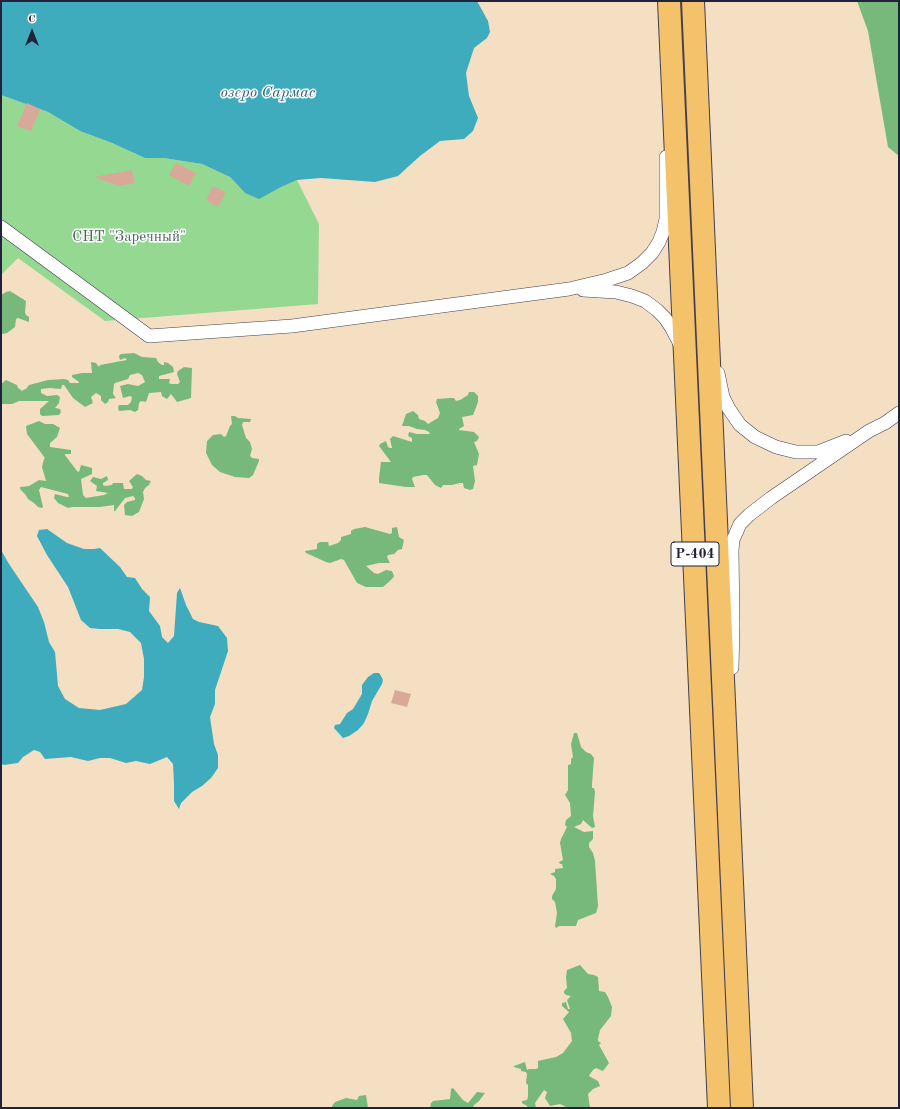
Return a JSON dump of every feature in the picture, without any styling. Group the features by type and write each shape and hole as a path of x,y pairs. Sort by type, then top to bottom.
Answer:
{"highway":[{"name":"Р-404","path":"669,1 719,1108"},
{"name":"Р-404","path":"693,1 742,1108"}],"street":[{"path":"1,227 149,336 292,326 569,289 607,280 628,272 642,263 652,253 663,232 666,219 664,82 670,24"},
{"path":"569,289 616,292 645,301 657,310 672,327 677,337 687,378"},
{"path":"707,323 723,397 740,425 755,438 776,447 796,452 818,452 870,431"},
{"path":"729,822 733,625 733,540 740,524 771,498 899,413"}],"green space":[{"path":"857,1 899,1 899,156 888,147 868,31"},
{"name":"СНТ \"Заречный\"","path":"1,95 48,112 80,131 145,158 164,158 202,164 230,177 245,193 279,188 297,180 319,224 318,304 105,321 18,258 1,275"},
{"path":"10,291 26,301 25,312 29,317 29,322 18,318 16,319 15,327 7,333 1,334 1,295"},
{"path":"134,353 142,357 156,358 162,365 164,365 164,362 173,367 174,372 159,376 159,379 170,379 169,383 171,384 178,384 180,382 177,374 178,371 184,367 192,368 191,398 177,402 171,394 167,399 162,396 161,392 149,393 146,402 141,401 139,403 138,410 135,412 130,410 119,411 119,405 128,405 131,402 132,397 130,396 123,398 120,386 128,384 138,386 145,382 142,375 138,373 130,375 128,379 115,383 113,394 116,398 109,399 105,404 101,400 101,396 96,393 91,397 93,403 85,407 73,398 64,385 62,385 61,389 41,389 41,393 47,396 57,395 60,397 59,403 55,408 60,409 61,412 59,415 42,416 40,414 40,409 49,401 19,401 12,404 1,404 1,384 6,380 17,385 21,391 26,389 29,385 48,380 64,379 68,380 70,383 79,383 72,377 72,375 92,373 91,362 96,363 99,367 100,365 127,360 125,358 120,360 119,356 121,354"},
{"path":"469,392 474,392 478,396 478,402 473,415 462,417 464,426 459,430 474,432 479,437 477,441 474,442 479,454 477,465 473,466 475,481 473,489 470,490 464,488 463,483 443,485 441,488 435,485 427,475 413,477 412,479 415,487 379,483 381,462 391,462 379,446 380,444 386,441 388,447 392,448 390,439 393,436 412,442 412,438 408,436 409,432 417,434 430,434 425,430 402,426 406,414 413,411 418,415 419,419 428,424 438,418 440,413 436,402 437,399 454,398 456,401 468,395"},
{"path":"231,416 251,419 250,422 243,422 242,425 246,438 250,442 252,449 250,456 252,458 259,459 259,461 253,475 249,478 235,477 220,472 212,465 206,453 207,441 213,435 221,434 224,437 226,436 232,424"},
{"path":"39,421 45,424 53,424 60,428 57,437 50,443 50,447 71,450 71,454 65,455 77,471 79,472 81,465 92,468 92,474 81,479 83,495 86,498 108,493 96,491 97,486 90,481 93,477 101,479 107,476 108,480 103,483 103,485 123,483 124,489 132,489 133,487 129,481 137,474 146,480 151,481 143,492 144,499 139,512 132,516 125,515 124,505 127,502 135,500 133,496 125,498 115,511 114,505 68,508 58,503 54,498 55,494 69,497 68,494 41,487 39,490 42,508 38,507 28,499 20,487 29,486 39,480 46,481 42,467 45,458 27,434 26,426"},
{"path":"365,527 390,534 392,533 392,528 397,527 399,537 404,540 402,549 398,550 394,554 388,555 387,557 390,563 379,563 366,566 374,573 378,574 386,570 392,571 394,576 383,587 366,587 357,583 344,560 341,559 330,563 306,553 305,551 317,549 317,544 320,542 328,542 329,546 338,543 341,540 341,537 351,534 351,531 354,529"},
{"path":"574,733 577,733 581,747 594,758 592,788 594,788 595,792 593,816 595,827 592,828 583,820 581,824 574,827 584,832 593,831 593,839 589,843 589,847 593,853 595,861 598,906 596,913 578,920 576,926 559,926 556,928 557,913 552,896 556,889 556,879 550,874 555,872 555,869 563,868 562,864 559,862 563,860 560,843 567,827 565,825 566,820 571,816 570,803 565,795 568,790 568,765 571,764 571,759 573,757 571,744"},
{"path":"580,965 588,974 598,977 599,991 605,992 612,1007 611,1016 600,1030 598,1039 601,1043 599,1045 609,1063 603,1071 596,1068 589,1076 598,1081 600,1086 593,1089 588,1094 590,1108 568,1108 560,1104 550,1106 545,1098 547,1092 544,1090 535,1103 536,1108 528,1108 522,1103 522,1101 527,1100 528,1097 528,1085 526,1083 527,1074 514,1066 525,1062 527,1070 536,1069 538,1068 538,1061 556,1057 563,1053 572,1041 571,1033 563,1019 569,1012 562,1006 562,1003 566,1002 568,1009 570,1009 567,1000 571,996 564,993 567,988 567,970"},
{"path":"453,1088 463,1100 468,1103 477,1092 485,1093 473,1108 430,1108 433,1101 450,1099 451,1089"},
{"path":"366,1095 368,1108 332,1108 335,1102 346,1098 357,1100 359,1096"}],"water":[{"name":"озеро Сармас","path":"1,1 477,1 488,21 490,32 487,38 474,48 466,73 469,96 478,118 473,131 464,139 440,141 420,156 398,176 375,182 321,178 297,180 259,199 245,193 230,177 202,164 164,158 145,158 80,131 48,112 1,95"},
{"path":"47,529 67,543 84,549 100,548 120,567 127,577 135,578 142,589 150,597 149,611 160,626 162,637 168,643 174,636 177,593 180,588 193,619 199,622 218,626 227,638 228,651 215,690 215,704 210,717 214,744 218,755 218,768 211,778 192,792 181,803 179,809 174,801 173,764 167,757 150,764 136,761 126,763 110,758 100,758 88,761 71,757 45,759 40,752 34,750 23,757 18,763 1,764 1,550 38,607 44,622 49,642 55,652 58,686 65,699 79,708 100,710 126,704 142,690 144,659 141,643 130,632 118,629 90,628 81,620 68,587 47,555 37,536 39,530"},
{"path":"374,673 379,673 383,680 372,701 364,723 358,730 343,738 334,728 335,725 340,724 347,713 353,709 362,694 362,685 368,677"}],"building":[{"path":"27,103 40,109 31,131 17,126"},
{"path":"176,163 196,173 189,186 169,175"},
{"path":"132,170 135,183 119,186 94,177"},
{"path":"213,186 226,192 218,207 206,200"},
{"path":"395,690 411,694 407,707 391,703"}]}
